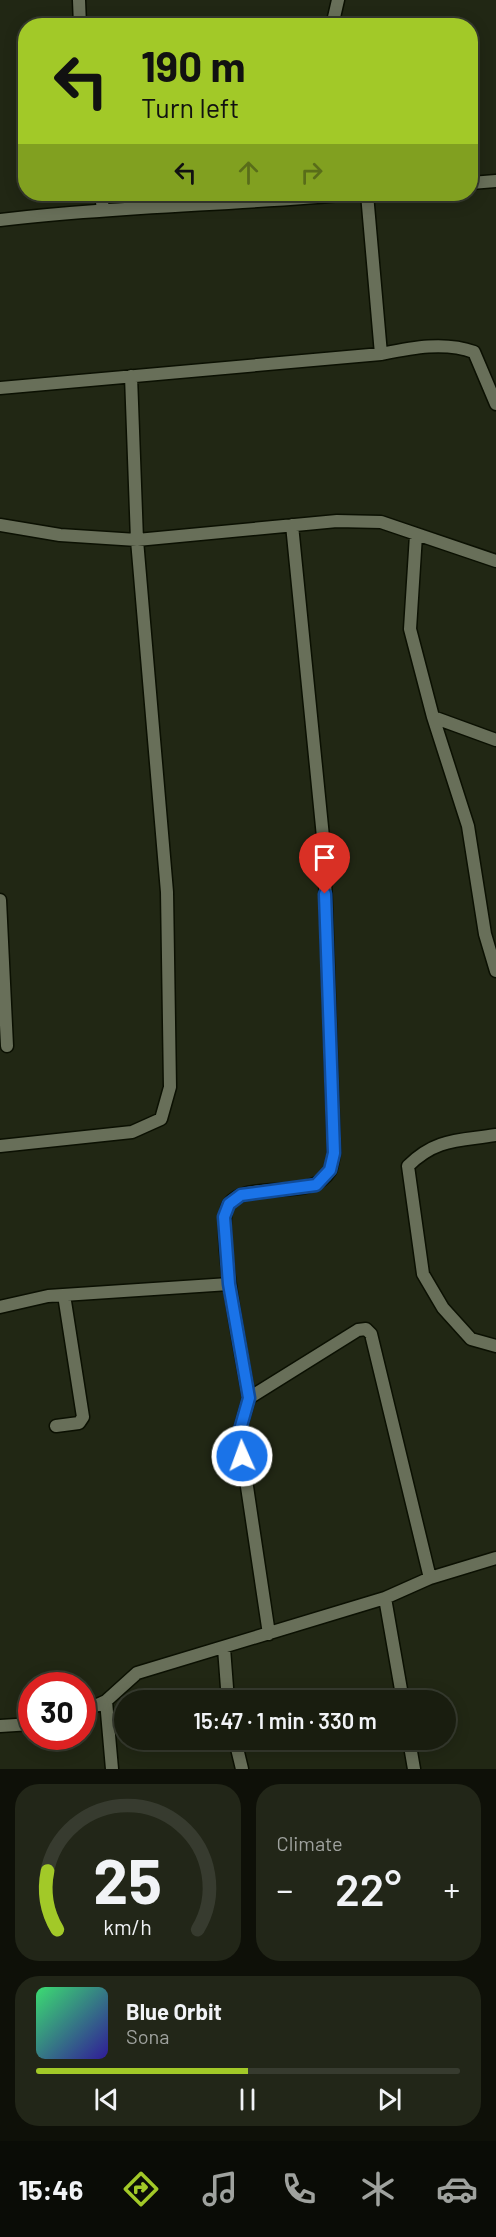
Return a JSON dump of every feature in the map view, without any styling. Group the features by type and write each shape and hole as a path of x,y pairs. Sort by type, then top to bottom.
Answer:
{"street":[{"path":"79,0 80,18"},
{"path":"334,18 338,0"},
{"path":"478,182 496,181"},
{"path":"102,201 103,210"},
{"path":"0,219 103,210 278,201"},
{"path":"368,201 381,354"},
{"path":"0,388 381,354 415,347 460,346 474,352 496,404"},
{"path":"0,1146 132,1132 161,1119 171,1087 166,892 137,540 131,376"},
{"path":"0,525 60,535 137,540 337,521 381,522 496,561"},
{"path":"269,1634 239,1433 249,1398 229,1284 224,1217 229,1204 241,1195 316,1185 330,1170 334,1153 324,847 292,525"},
{"path":"416,535 410,629 433,717 468,826 485,934 496,971"},
{"path":"433,717 496,740"},
{"path":"0,900 7,1046"},
{"path":"496,1135 444,1143 424,1150 408,1166 423,1274 443,1308 471,1339 496,1346"},
{"path":"0,1307 64,1294 229,1284"},
{"path":"56,1426 78,1423 83,1417 64,1294"},
{"path":"249,1398 358,1330 366,1329 371,1334 430,1578"},
{"path":"96,1706 106,1701 137,1673 386,1598 430,1578 496,1558"},
{"path":"386,1598 401,1690"},
{"path":"224,1648 227,1690"},
{"path":"106,1701 112,1769"},
{"path":"0,1726 18,1725"},
{"path":"237,1750 242,1769"},
{"path":"411,1750 414,1769"}],"route":[{"path":"242,1456 239,1433 249,1398 229,1284 224,1217 229,1204 241,1195 316,1185 330,1170 334,1153 325,894"}]}
